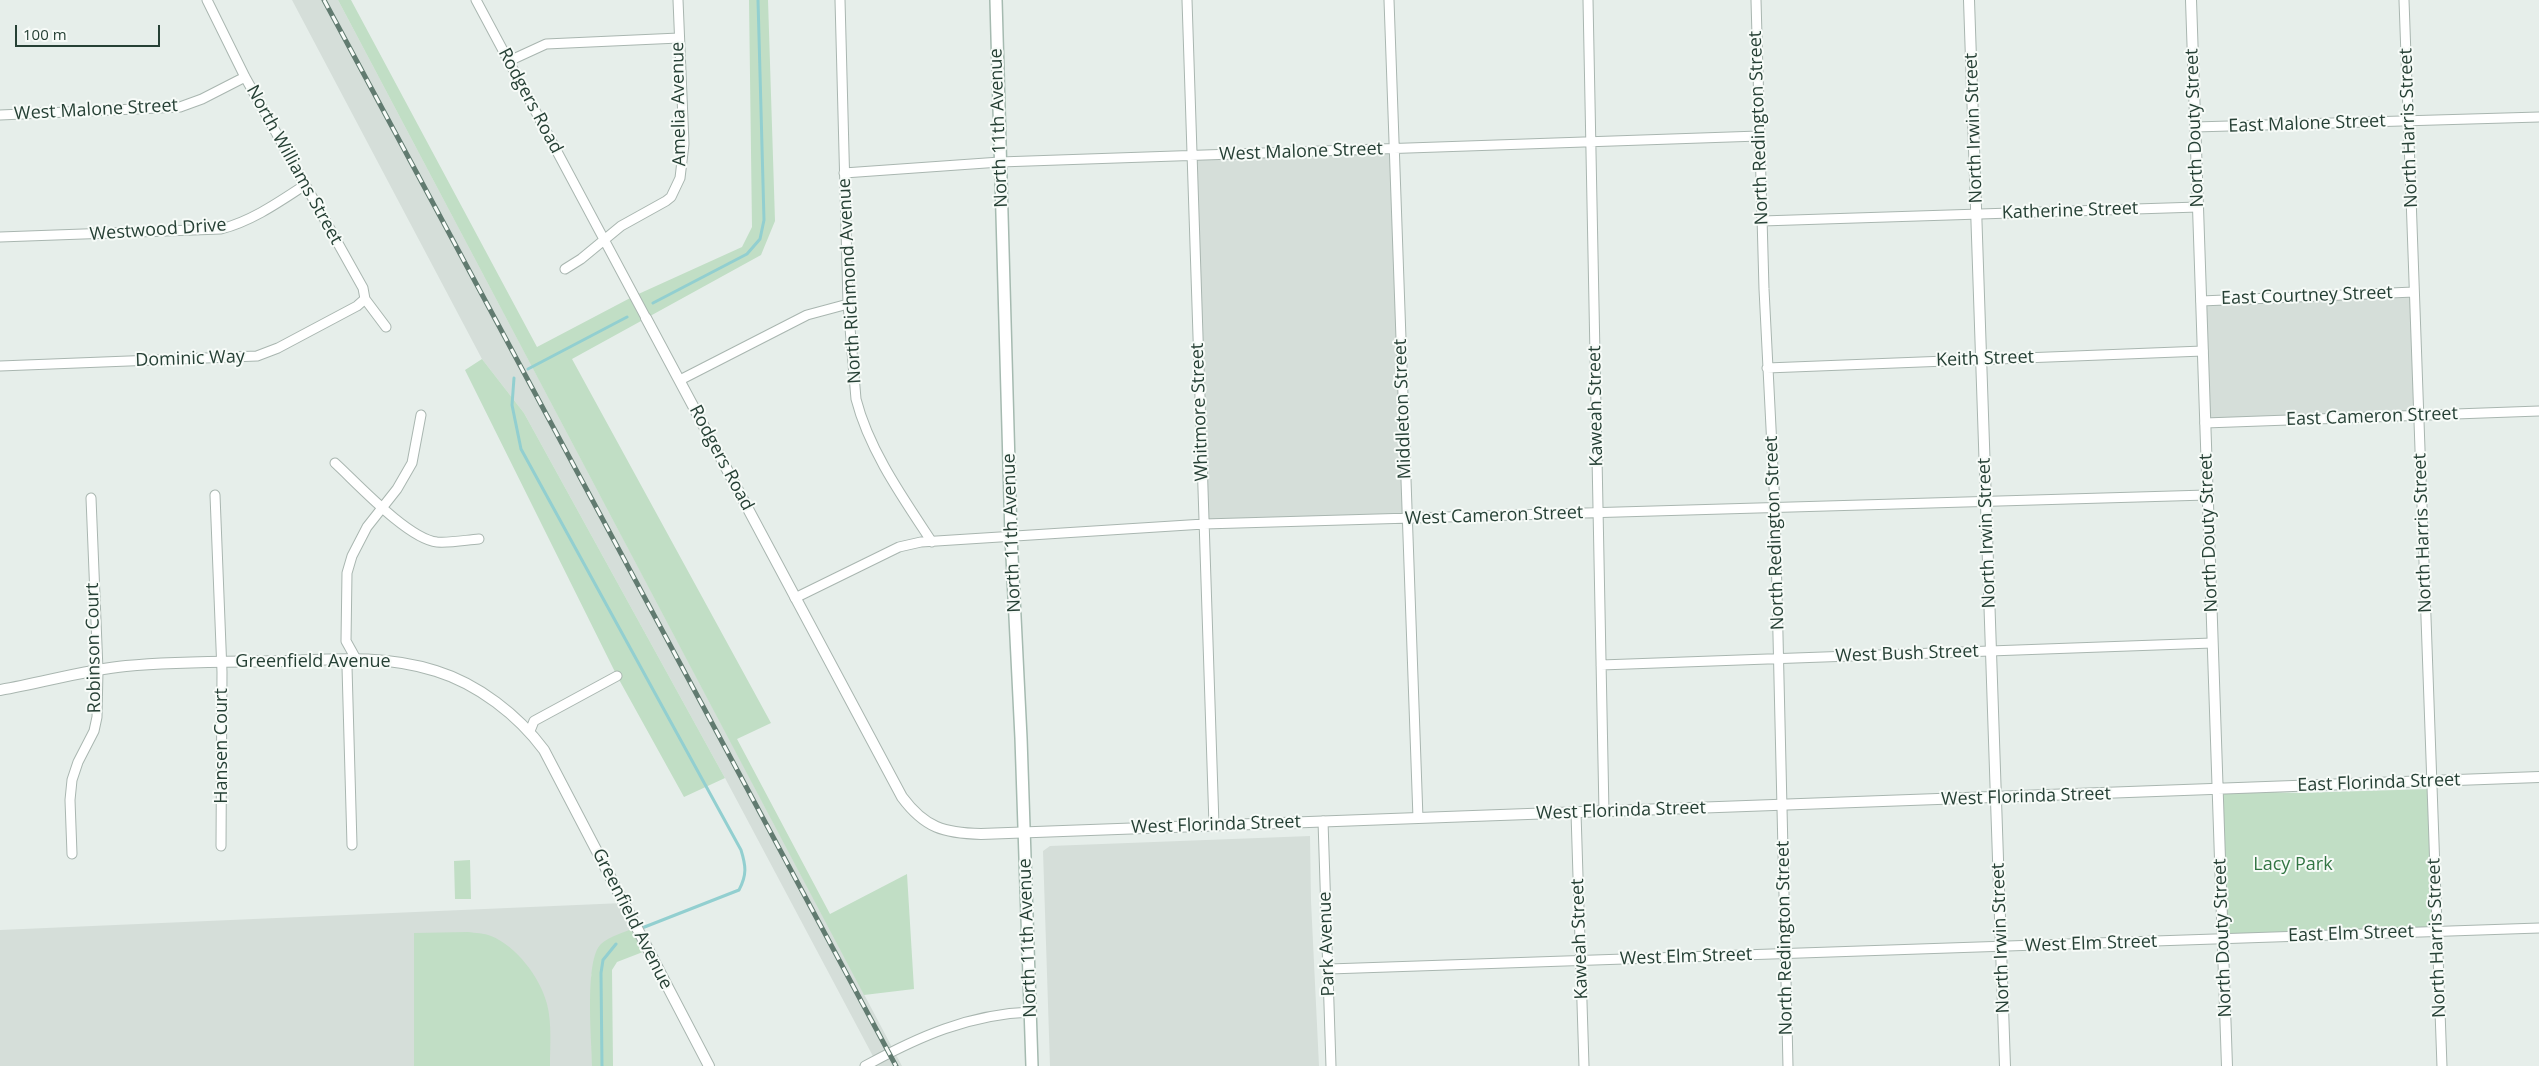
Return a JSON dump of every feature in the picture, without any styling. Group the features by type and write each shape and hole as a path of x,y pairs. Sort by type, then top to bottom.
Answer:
{"main road":[{"name":"North 11th Avenue","path":"996,0 1011,536 1032,1066"}],"street":[{"name":"North Williams Street","path":"206,0 245,77 363,288 365,299 386,327"},
{"name":"Rodgers Road","path":"476,0 795,598 909,806 918,816 944,831 981,834 1024,832"},
{"name":"Amelia Avenue","path":"565,269 581,259 621,226 666,201 676,188 682,167 684,144 678,0"},
{"name":"North Richmond Avenue","path":"840,0 848,304 856,399 860,414 877,450 932,542"},
{"name":"Whitmore Street","path":"1187,0 1214,825"},
{"name":"Middleton Street","path":"1389,0 1418,818"},
{"name":"Kaweah Street","path":"1588,0 1604,812"},
{"name":"North Redington Street","path":"1756,0 1767,368 1775,508 1788,1066"},
{"name":"North Irwin Street","path":"1969,0 2005,1066"},
{"name":"North Douty Street","path":"2191,0 2227,1066"},
{"name":"North Harris Street","path":"2404,0 2442,1066"},
{"path":"510,61 546,44 679,38"},
{"name":"West Malone Street","path":"0,115 180,107 202,99 245,77"},
{"name":"East Malone Street","path":"2196,128 2539,117"},
{"name":"West Malone Street","path":"844,173 1000,162 1759,136"},
{"name":"Westwood Drive","path":"0,237 221,229 236,225 260,213 305,185"},
{"name":"Katherine Street","path":"1762,221 2198,206"},
{"name":"East Courtney Street","path":"2201,301 2414,292"},
{"name":"Dominic Way","path":"0,366 257,356 278,348 357,306 365,299"},
{"path":"680,380 807,315 848,304"},
{"name":"Keith Street","path":"1767,368 2203,351"},
{"name":"East Cameron Street","path":"2205,423 2539,410"},
{"path":"352,844 346,667 356,659 346,641 345,583 352,556 367,527 397,488 412,463 421,415"},
{"path":"335,463 381,508 420,535 434,541 480,539"},
{"name":"Hansen Court","path":"215,495 222,662 222,846"},
{"name":"West Cameron Street","path":"795,598 899,547 932,542 1011,536 1204,524 2207,496"},
{"name":"Robinson Court","path":"72,854 70,800 72,780 96,725 98,670 91,498"},
{"name":"West Bush Street","path":"1601,665 2212,643"},
{"name":"Greenfield Avenue","path":"0,690 127,666 222,662 356,659 400,662 450,676 492,700 530,731 558,776 709,1066"},
{"path":"530,731 534,721 618,676"},
{"name":"East Florinda Street","path":"2218,790 2539,778"},
{"name":"West Florinda Street","path":"1024,832 2218,790"},
{"name":"Kaweah Street","path":"1576,813 1584,1066"},
{"name":"Park Avenue","path":"1323,822 1331,1066"},
{"name":"East Elm Street","path":"2223,939 2539,928"},
{"name":"West Elm Street","path":"1328,969 2223,939"},
{"path":"865,1066 925,1035 954,1024 994,1014 1031,1012"}],"shaded area":[{"path":"292,0 338,0 902,1066 866,1066 875,1060 725,778 524,413 482,359"},
{"path":"1394,149 1407,518 1204,524 1192,155"},
{"path":"2414,292 2419,414 2205,423 2201,301"},
{"path":"1310,836 1311,901 1319,1066 1050,1066 1043,851 1050,846"},
{"path":"623,903 636,927 591,975 592,1066 0,1066 0,930"}],"green space":[{"path":"338,0 351,0 537,347 634,296 742,247 752,227 749,0 768,0 775,221 761,255 572,359 771,723 737,739 830,914 907,874 914,989 864,995"},
{"path":"482,359 524,413 725,778 684,797 617,676 465,370"},
{"name":"Lacy Park","path":"2431,789 2437,931 2223,939 2218,790 2298,793"},
{"path":"470,860 471,899 455,899 454,861"},
{"path":"636,927 648,950 617,962 612,970 613,1066 592,1066 590,1002 592,966 596,953 604,941"},
{"path":"468,932 488,935 500,941 518,955 533,973 544,994 549,1011 550,1066 414,1066 414,933"}],"waterway":[{"path":"653,303 747,254 760,239 764,220 758,0"},
{"path":"528,369 627,317"},
{"path":"514,378 512,405 521,449 741,850 744,861 745,870 739,890 642,928"},
{"path":"602,1066 601,973 603,960 616,944"}],"railway":[{"path":"324,0 896,1066"}]}
